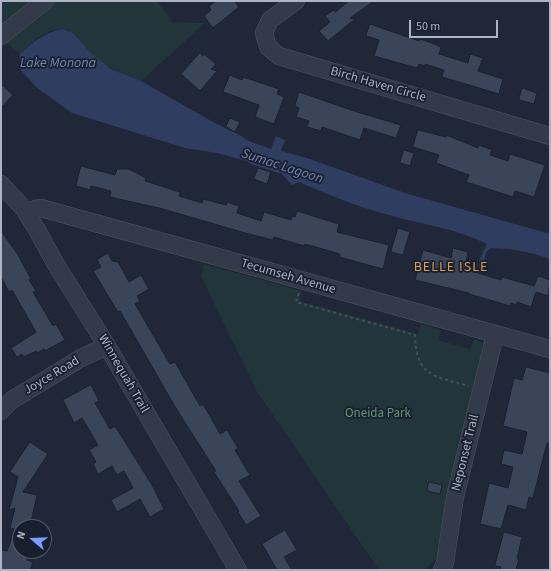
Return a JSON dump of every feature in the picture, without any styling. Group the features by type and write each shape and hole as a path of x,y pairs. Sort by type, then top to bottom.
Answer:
{"street":[{"path":"1,36 45,1"},
{"name":"Birch Haven Circle","path":"296,1 270,20 264,33 268,47 280,56 550,136"},
{"name":"Winnequah Trail","path":"1,184 29,217 55,263 108,346 238,570"},
{"name":"Tecumseh Avenue","path":"29,217 35,209 41,208 49,210 550,350"},
{"name":"Neponset Trail","path":"442,570 445,563 455,498 495,335"},
{"name":"Joyce Road","path":"1,411 12,400 81,358 108,346"}],"path":[{"path":"300,292 296,302 415,335 417,356 422,367 428,372 436,377 482,390"}],"green space":[{"path":"1,1 157,1 173,22 205,23 141,81 108,65 90,52 74,34 62,29 44,34 20,54 1,38"},
{"name":"Oneida Park","path":"204,264 302,291 299,301 418,334 421,324 441,330 438,340 470,349 474,339 483,343 485,352 446,497 442,549 437,558 425,570 379,570 257,392 201,276"}],"water":[{"name":"Lake Monona","path":"63,29 73,33 90,52 111,69 141,81 246,140 271,149 276,136 285,140 281,151 307,158 405,193 550,234 550,259 511,249 491,248 486,252 483,269 479,268 479,260 487,244 462,234 398,218 363,207 299,182 292,185 282,174 251,164 247,161 217,153 185,148 72,113 36,87 19,68 20,54 45,35"}],"building":[{"path":"216,1 234,1 239,7 213,28 204,16 211,10 209,7"},
{"path":"349,1 374,1 350,18 355,19 328,41 319,31 330,22 325,16 333,10 335,12"},
{"path":"370,24 419,41 420,39 432,43 441,47 439,54 468,63 470,54 483,58 478,71 503,79 499,94 442,77 444,70 425,64 425,66 419,64 417,68 374,56 379,40 366,36"},
{"path":"200,53 203,56 204,54 216,64 211,69 217,71 200,91 181,74"},
{"path":"230,75 242,80 243,77 279,89 277,94 284,97 274,124 255,117 259,105 223,92"},
{"path":"1,84 13,95 1,108"},
{"path":"522,88 537,93 534,104 519,100"},
{"path":"299,92 401,125 396,138 364,128 360,140 322,127 321,131 307,127 309,121 296,117 299,108 295,106"},
{"path":"230,118 240,122 235,132 226,127"},
{"path":"418,130 446,137 446,135 478,148 479,145 492,150 490,155 508,161 510,154 545,165 534,197 515,191 513,197 466,182 469,175 436,163 439,155 413,147"},
{"path":"404,150 414,153 410,166 400,163"},
{"path":"81,166 115,175 117,169 129,169 146,178 145,181 180,192 179,196 202,203 203,199 226,205 227,202 239,206 237,213 261,221 264,212 291,220 292,216 295,217 297,211 339,224 337,232 389,245 383,269 339,257 340,254 305,244 304,246 274,237 273,240 163,209 110,197 111,191 91,186 90,190 76,186"},
{"path":"258,168 271,172 267,184 254,179"},
{"path":"398,228 410,232 403,255 391,252"},
{"path":"1,231 17,253 31,279 29,280 36,291 33,292 53,326 56,324 65,340 45,351 44,349 37,353 36,351 24,357 22,354 17,357 11,348 36,332 12,290 9,292 1,277"},
{"path":"453,248 468,252 465,269 501,280 502,277 534,286 538,276 550,280 548,296 536,292 531,307 517,302 516,305 511,303 510,306 469,293 415,280 423,250 451,258"},
{"path":"108,253 112,261 118,262 129,282 141,275 149,289 137,296 140,301 135,304 170,364 175,362 200,406 203,404 220,434 227,430 238,448 235,450 250,475 239,481 261,516 246,525 238,512 239,511 214,472 216,471 177,410 120,311 118,312 93,271 101,267 97,260"},
{"path":"526,367 550,373 550,443 547,443 533,498 529,497 526,510 508,505 501,529 480,524 489,483 508,488 513,467 501,464 504,450 522,454 527,432 503,426 514,378 522,380"},
{"path":"91,385 99,401 95,403 110,429 115,426 152,485 164,509 150,517 140,499 117,512 111,500 133,488 124,471 117,475 112,466 98,474 93,464 96,462 89,450 98,445 82,418 74,423 63,400"},
{"path":"30,442 48,454 23,492 37,495 32,519 12,519 15,508 9,510 18,477 10,472"},
{"path":"429,482 442,485 440,494 427,491"},
{"path":"285,530 297,550 284,557 292,570 277,570 262,544"},
{"path":"504,532 522,537 516,570 500,570 501,567 495,566"},
{"path":"12,537 12,559 27,559 33,562 30,570 1,570 1,550 7,551"}],"district":[{"name":"BELLE ISLE","path":"451,268"}],"water label":[{"name":"Sumac Lagoon","path":"282,167"}]}
